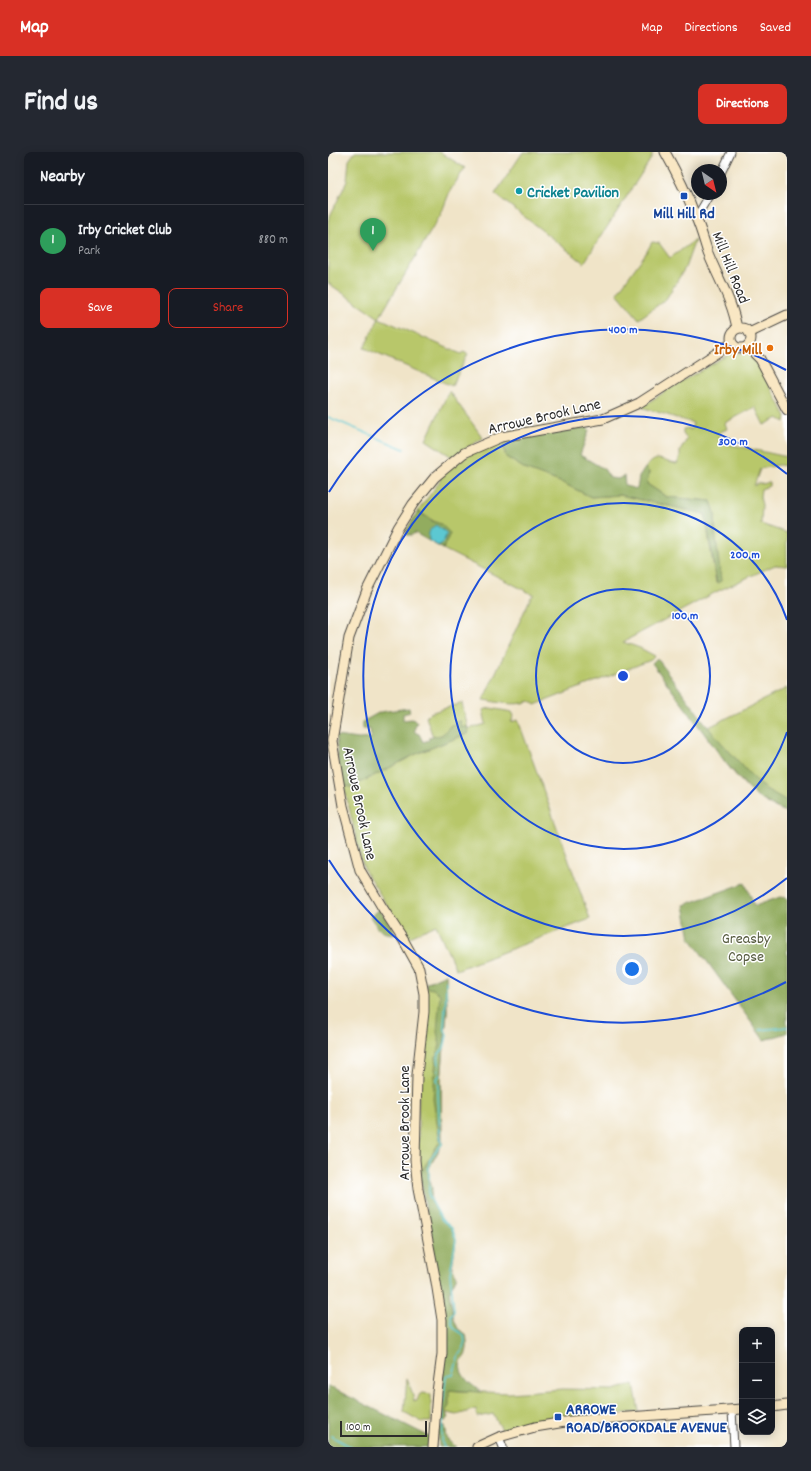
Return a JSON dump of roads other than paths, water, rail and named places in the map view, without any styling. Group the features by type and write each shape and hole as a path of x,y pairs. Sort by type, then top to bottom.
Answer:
{"street":[{"name":"Mill Hill Road","path":"666,152 696,218 708,253 729,300 736,318 737,329"},
{"path":"725,164 731,152"},
{"path":"696,218 706,200"},
{"path":"749,333 787,315"},
{"path":"737,329 743,329 749,333 751,340 748,346 739,348 732,343 731,337 737,329"},
{"name":"Arrowe Brook Lane","path":"433,1447 437,1392 442,1354 442,1320 418,1189 415,1160 417,1075 424,1008 424,994 419,968 360,870 343,806 332,741 349,638 367,590 398,528 413,504 435,477 464,453 501,438 603,419 639,403 732,343"},
{"path":"748,346 760,359 787,410"},
{"path":"775,1407 787,1406"},
{"path":"477,1447 499,1437 535,1427 571,1421 739,1409"},
{"path":"732,1410 734,1447"},
{"path":"499,1437 502,1447"}],"water":[{"path":"436,525 447,533 443,543 438,546 429,541 430,530"}],"waterway":[{"path":"328,417 404,449"},
{"path":"444,1447 442,1443 446,1376 453,1375 459,1354 465,1345 464,1335 455,1329 452,1324 451,1316 454,1311 450,1274 456,1240 452,1228 442,1220 429,1196 430,1159 442,1144 440,1134 439,1085 437,1079 440,1074 438,1072 438,1055 444,1048 447,1035 444,1027 446,981"},
{"path":"760,1030 787,1027"},
{"path":"331,1436 351,1447"}],"place":[{"name":"Cricket Pavilion","path":"519,191"},
{"name":"Mill Hill Rd","path":"684,196"},
{"name":"Irby Cricket Club","path":"373,251"},
{"name":"Irby Mill","path":"770,348"},
{"name":"ARROWE ROAD/BROOKDALE AVENUE","path":"558,1417"}],"park label":[{"name":"Greasby Copse","path":"746,946"}]}
